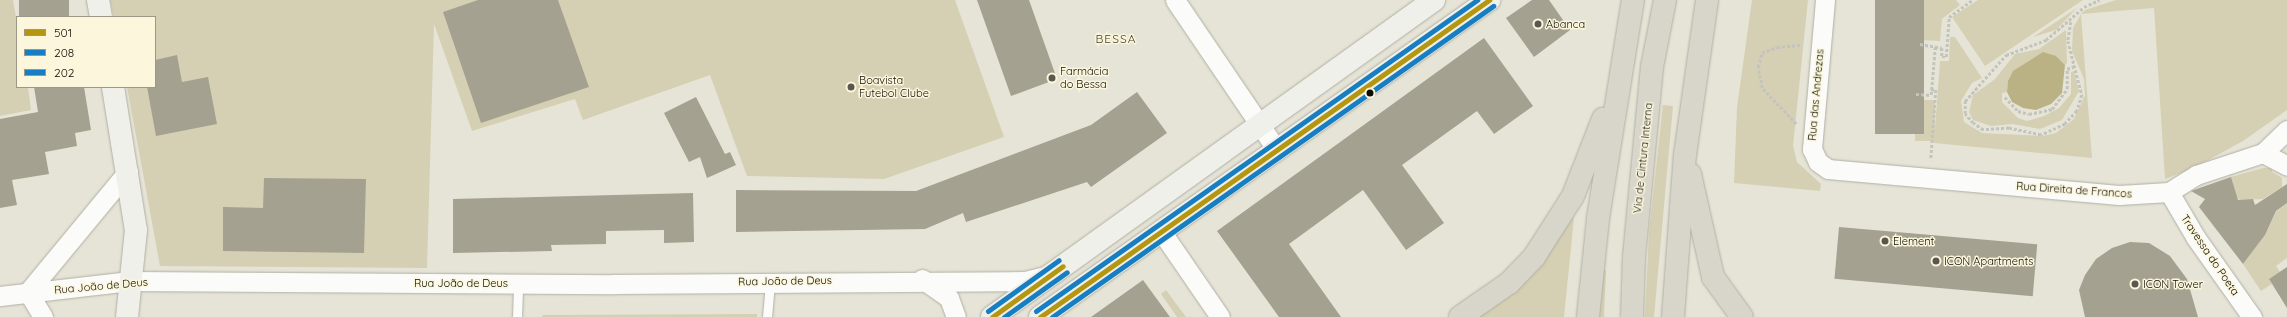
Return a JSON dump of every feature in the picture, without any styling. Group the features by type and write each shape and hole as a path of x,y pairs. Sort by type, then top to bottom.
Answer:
{"highway":[{"path":"1588,317 1614,103 1633,0"},
{"name":"Via de Cintura Interna","path":"1632,317 1634,257 1652,67 1665,0"},
{"path":"1674,317 1685,155 1707,0"},
{"path":"1460,317 1509,283 1534,257 1573,196 1587,164 1598,124 1614,103"},
{"path":"1685,155 1713,277 1742,317"}],"main road":[{"path":"98,0 101,16"},
{"path":"992,317 1434,0"},
{"path":"1040,317 1489,0"},
{"path":"113,88 128,171 136,230 127,317"}],"street":[{"path":"1175,0 1277,150"},
{"name":"Rua das Andrezas","path":"1825,0 1812,150 1818,162 1828,169 1843,171"},
{"name":"Rua Direita de Francos","path":"1843,171 2119,195 2169,192 2196,175 2263,153 2287,130"},
{"path":"2263,153 2287,166"},
{"path":"43,317 28,292 128,171"},
{"name":"Travessa do Poeta","path":"2169,192 2196,238 2252,317"},
{"path":"1161,232 1220,317"},
{"name":"Rua João de Deus","path":"0,296 130,281 518,283 922,279 1025,281 1050,275"},
{"path":"922,279 949,298 956,317"}],"lane":[{"path":"767,317 770,281"},
{"path":"517,317 518,283"}],"path":[{"path":"1920,44 1942,48 1942,57 1946,57 1949,17 1972,0"},
{"path":"2071,22 2068,41 2082,95 2077,111 2065,124 2041,135 2009,128 1983,130 1965,114 1965,101 1972,90 2006,55 2046,40 2071,22 2084,7 2099,0"},
{"path":"1813,127 1795,124 1781,110 1762,88 1758,67 1762,53 1777,47 1820,45"},
{"path":"1916,94 1930,95 1935,47"},
{"path":"2005,97 2018,111 2029,114 2052,109 2066,89 2068,69 2075,66"},
{"path":"1930,179 1936,90 1931,89"}],"shaded area":[{"path":"0,0 13,0 16,17 16,88 28,88 31,110 0,116"},
{"path":"110,0 955,0 1004,137 884,179 747,176 710,75 583,120 575,99 472,131 434,24 427,268 160,266 127,88 156,88 156,16 114,16"},
{"path":"1752,0 1808,0 1793,146 1797,162 1821,184 1820,191 1734,183 1737,107"},
{"path":"1924,0 1956,0 1960,5 1942,19 1940,41 1920,40"},
{"path":"1978,0 2083,0 1985,66 1952,17"},
{"path":"2116,0 2287,0 2287,110 2243,141 2194,168 2165,179 2154,8 2081,14 2085,10"},
{"path":"2077,8 2056,30 2033,37"},
{"path":"2081,14 2092,158 1934,143 1940,61 1949,61 1950,37 1955,37 1982,78 1972,83 1961,101 1964,122 1982,133 2043,136 2056,133 2074,119 2085,95 2084,79 2072,51 2073,28"},
{"path":"2066,30 2067,63 2065,65 2056,56 2008,81 2007,92 2002,93 2002,102 2018,118 2027,121 2044,116 2059,108 2071,94 2071,72 2074,71 2079,91 2062,120 2040,129 2013,124 1991,126 1973,120 1969,112 1973,95 1995,79 2015,54 2039,49"},
{"path":"2043,52 2056,56 2065,65 2062,93 2051,104 2036,110 2023,108 2012,102 2007,92 2008,81 2013,71"},
{"path":"1915,100 1935,100 1935,141 1915,141"},
{"path":"1663,105 1673,106 1654,317 1645,317 1649,233"},
{"path":"2263,168 2272,168 2272,172 2282,178 2282,187 2263,199 2240,200 2229,191 2233,185 2231,177"},
{"path":"2287,203 2287,258 2276,266 2280,272 2269,279 2272,284 2261,291 2243,264 2265,235 2276,212"},
{"path":"1569,218 1574,218 1564,317 1478,317 1543,260"},
{"path":"1601,270 1606,270 1604,317 1596,317"},
{"path":"1166,290 1186,317 1177,317 1161,294"},
{"path":"757,314 757,317 542,317 543,315"}],"building":[{"path":"19,0 69,0 69,16 19,16"},
{"path":"478,0 558,0 589,87 481,123 443,12"},
{"path":"977,0 1029,0 1057,79 1011,96"},
{"name":"Abanca","path":"1532,0 1549,0 1570,30 1534,57 1506,18"},
{"path":"1875,0 1924,0 1924,134 1875,134"},
{"path":"1484,38 1533,106 1494,134 1477,111 1402,165 1444,223 1406,250 1363,190 1289,244 1341,317 1279,317 1217,231"},
{"path":"177,55 182,82 208,77 217,124 156,136 147,88 156,88 156,60"},
{"path":"34,88 84,88 91,130 75,133 77,146 45,152 49,174 12,180 17,205 0,208 0,119 38,112"},
{"path":"1137,92 1167,133 1091,187 1087,182 966,222 963,213 925,229 736,232 736,190 916,191 1091,125"},
{"path":"696,97 725,154 730,152 736,165 707,178 700,157 689,162 664,113"},
{"path":"2231,177 2238,200 2253,199 2255,205 2287,184 2287,203 2276,211 2265,235 2243,264 2199,207 2205,199 2191,191"},
{"path":"264,178 366,179 364,253 223,251 223,207 263,208"},
{"path":"693,193 694,242 664,243 664,230 606,231 606,244 551,245 552,251 453,253 453,199"},
{"name":"ICON Apartments","path":"1839,227 2037,244 2033,296 1834,279"},
{"name":"ICON Tower","path":"2130,242 2149,243 2170,256 2187,279 2198,317 2085,317 2079,290 2085,275 2096,259 2112,248"},
{"path":"2287,267 2287,308 2269,279"},
{"path":"1143,280 1170,317 1091,317"}],"transit line":[{"name":"202","path":"1036,311 1477,0"},
{"name":"501","path":"1040,317 1489,0"},
{"name":"208","path":"1052,317 1493,6"},
{"name":"202","path":"988,311 1059,260"},
{"name":"501","path":"992,317 1063,266"},
{"name":"208","path":"1004,317 1067,272"}],"place":[{"name":"Abanca","path":"1538,24"},
{"name":"Farmácia do Bessa","path":"1052,78"},
{"name":"Boavista Futebol Clube","path":"851,87"},
{"name":"Element","path":"1885,241"},
{"name":"ICON Apartments","path":"1936,261"},
{"name":"ICON Tower","path":"2135,284"}],"district":[{"name":"BESSA","path":"1116,39"}]}
